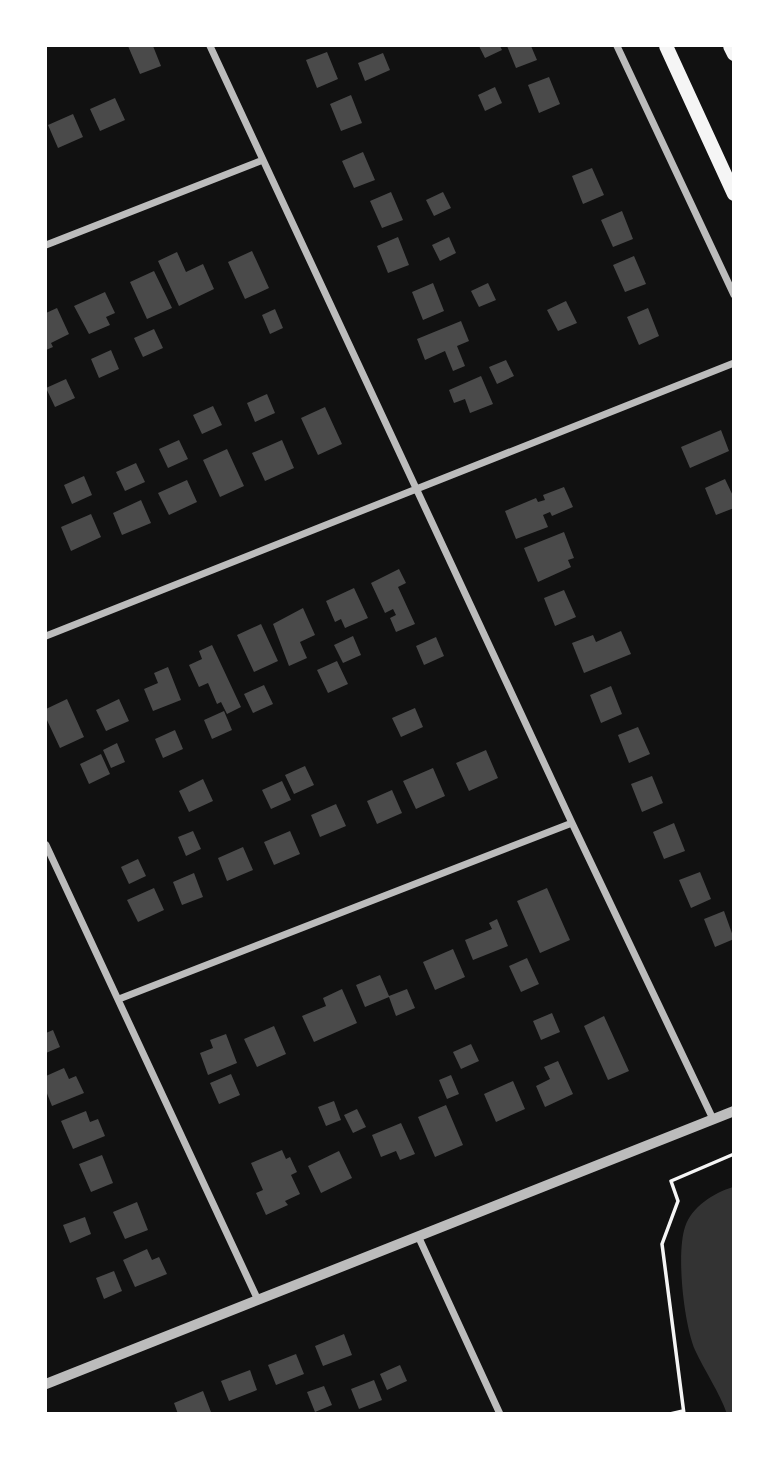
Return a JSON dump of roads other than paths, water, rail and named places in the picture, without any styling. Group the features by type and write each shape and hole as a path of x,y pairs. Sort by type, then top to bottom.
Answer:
{"main road":[{"path":"666,46 733,194"},
{"path":"730,46 733,54"}],"street":[{"path":"210,46 418,487 572,824 713,1119"},
{"path":"617,46 733,295"},
{"path":"46,245 263,160"},
{"path":"46,636 733,363"},
{"path":"119,999 572,824"},
{"path":"46,845 257,1298"},
{"path":"46,1384 733,1111"},
{"path":"419,1238 500,1413"}]}
